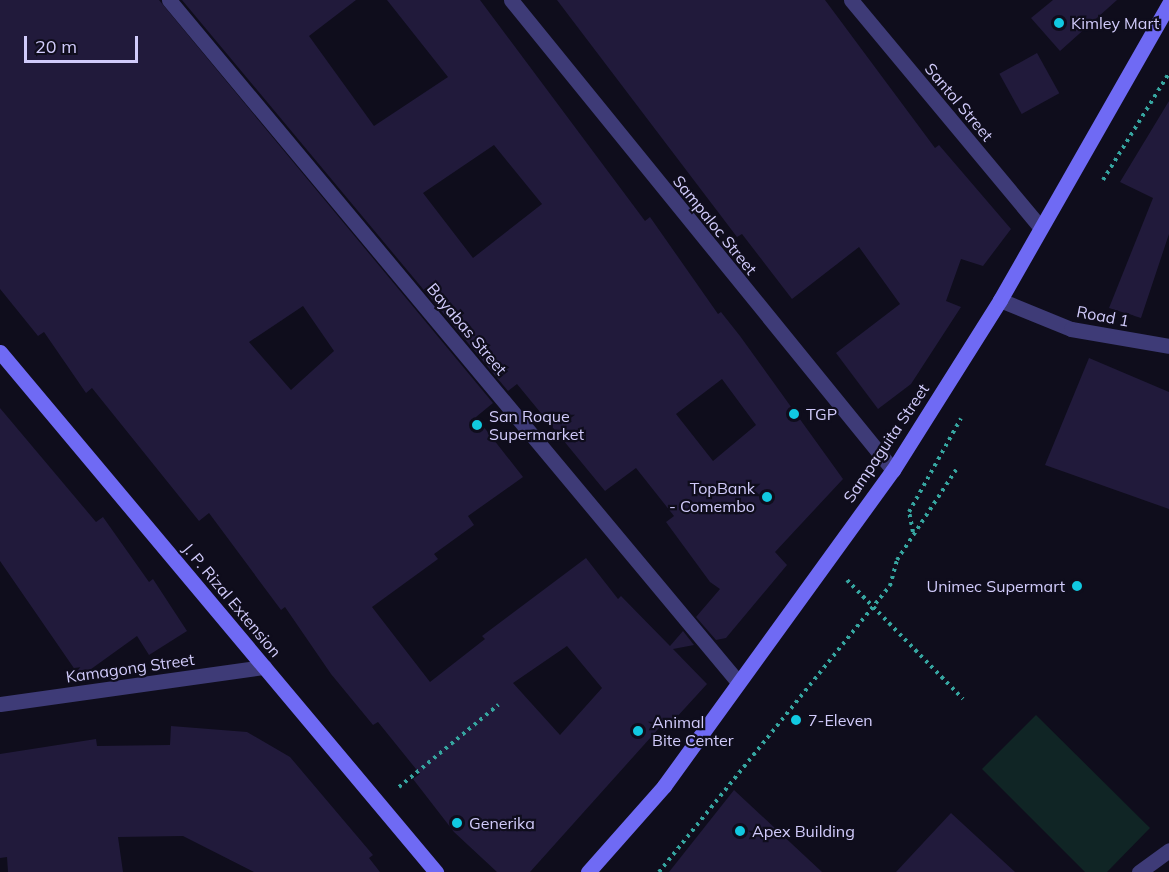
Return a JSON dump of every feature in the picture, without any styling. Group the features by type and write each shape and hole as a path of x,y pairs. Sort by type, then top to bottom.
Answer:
{"street":[{"name":"Bayabas Street","path":"169,0 738,682"},
{"name":"Sampaloc Street","path":"510,0 893,470"},
{"name":"Santol Street","path":"851,0 1039,226"},
{"name":"Sampaguita Street","path":"588,872 664,786 893,470 1000,300 1039,226 1169,4"},
{"name":"Road 1","path":"1000,300 1071,329 1169,346"},
{"name":"J. P. Rizal Extension","path":"0,352 436,872"},
{"name":"Kamagong Street","path":"0,704 264,667"},
{"path":"1139,872 1169,850"}],"path":[{"path":"659,872 890,586 897,560 913,532 956,470"},
{"path":"909,512 913,532"},
{"path":"827,561 963,699"},
{"path":"379,804 498,705"}],"green space":[{"path":"1036,715 1150,828 1107,872 1085,872 982,769"}],"building":[{"path":"0,0 159,0 493,403 476,417 523,477 468,516 474,525 434,554 438,559 372,607 430,682 485,639 482,636 586,558 618,599 621,596 670,646 683,631 694,645 673,649 707,684 664,731 660,727 530,872 497,872 454,832 413,779 420,774 378,722 373,725 331,674 285,607 281,610 209,513 199,521 92,388 86,393 44,332 38,336 0,289","holes":["303,306 334,351 291,390 249,342","567,646 602,688 560,735 513,683"]},
{"path":"182,0 356,0 309,36 374,126 448,77 387,0 480,0 645,221 650,217 718,314 721,312 740,336 843,479 775,552 787,565 726,638 716,640 696,617 720,589 710,582 666,522 674,516 636,468 605,491 517,384 508,391","holes":["494,145 542,204 473,258 423,193","722,379 756,425 713,461 676,414"]},
{"path":"557,0 825,0 935,148 939,145 1011,229 983,266 961,259 946,301 961,307 911,384 878,409 836,353 900,304 859,247 792,299 742,234 737,237"},
{"name":"Kimley Mart","path":"1053,0 1117,0 1060,51 1031,18"},
{"path":"1037,53 1059,93 1022,114 999,74"},
{"path":"1169,101 1169,234 1141,318 1109,308 1153,198 1120,182"},
{"path":"1089,358 1169,392 1169,509 1045,465"},
{"path":"0,408 96,522 103,517 149,582 153,579 187,631 149,655 137,636 80,677 0,561"},
{"path":"171,726 247,732 290,757 373,855 369,858 380,872 254,872 183,836 118,837 123,872 8,872 7,857 0,858 0,754 96,739 97,746 170,745"},
{"name":"Apex Building","path":"734,790 822,872 669,872"},
{"path":"951,813 1015,872 896,872"}],"place":[{"name":"Kimley Mart","path":"1059,23"},
{"name":"TGP","path":"794,414"},
{"name":"San Roque Supermarket","path":"477,425"},
{"name":"TopBank - Comembo","path":"767,497"},
{"name":"Unimec Supermart","path":"1077,586"},
{"name":"7-Eleven","path":"796,720"},
{"name":"Animal Bite Center","path":"638,731"},
{"name":"Generika","path":"457,823"},
{"name":"Apex Building","path":"740,831"}]}
